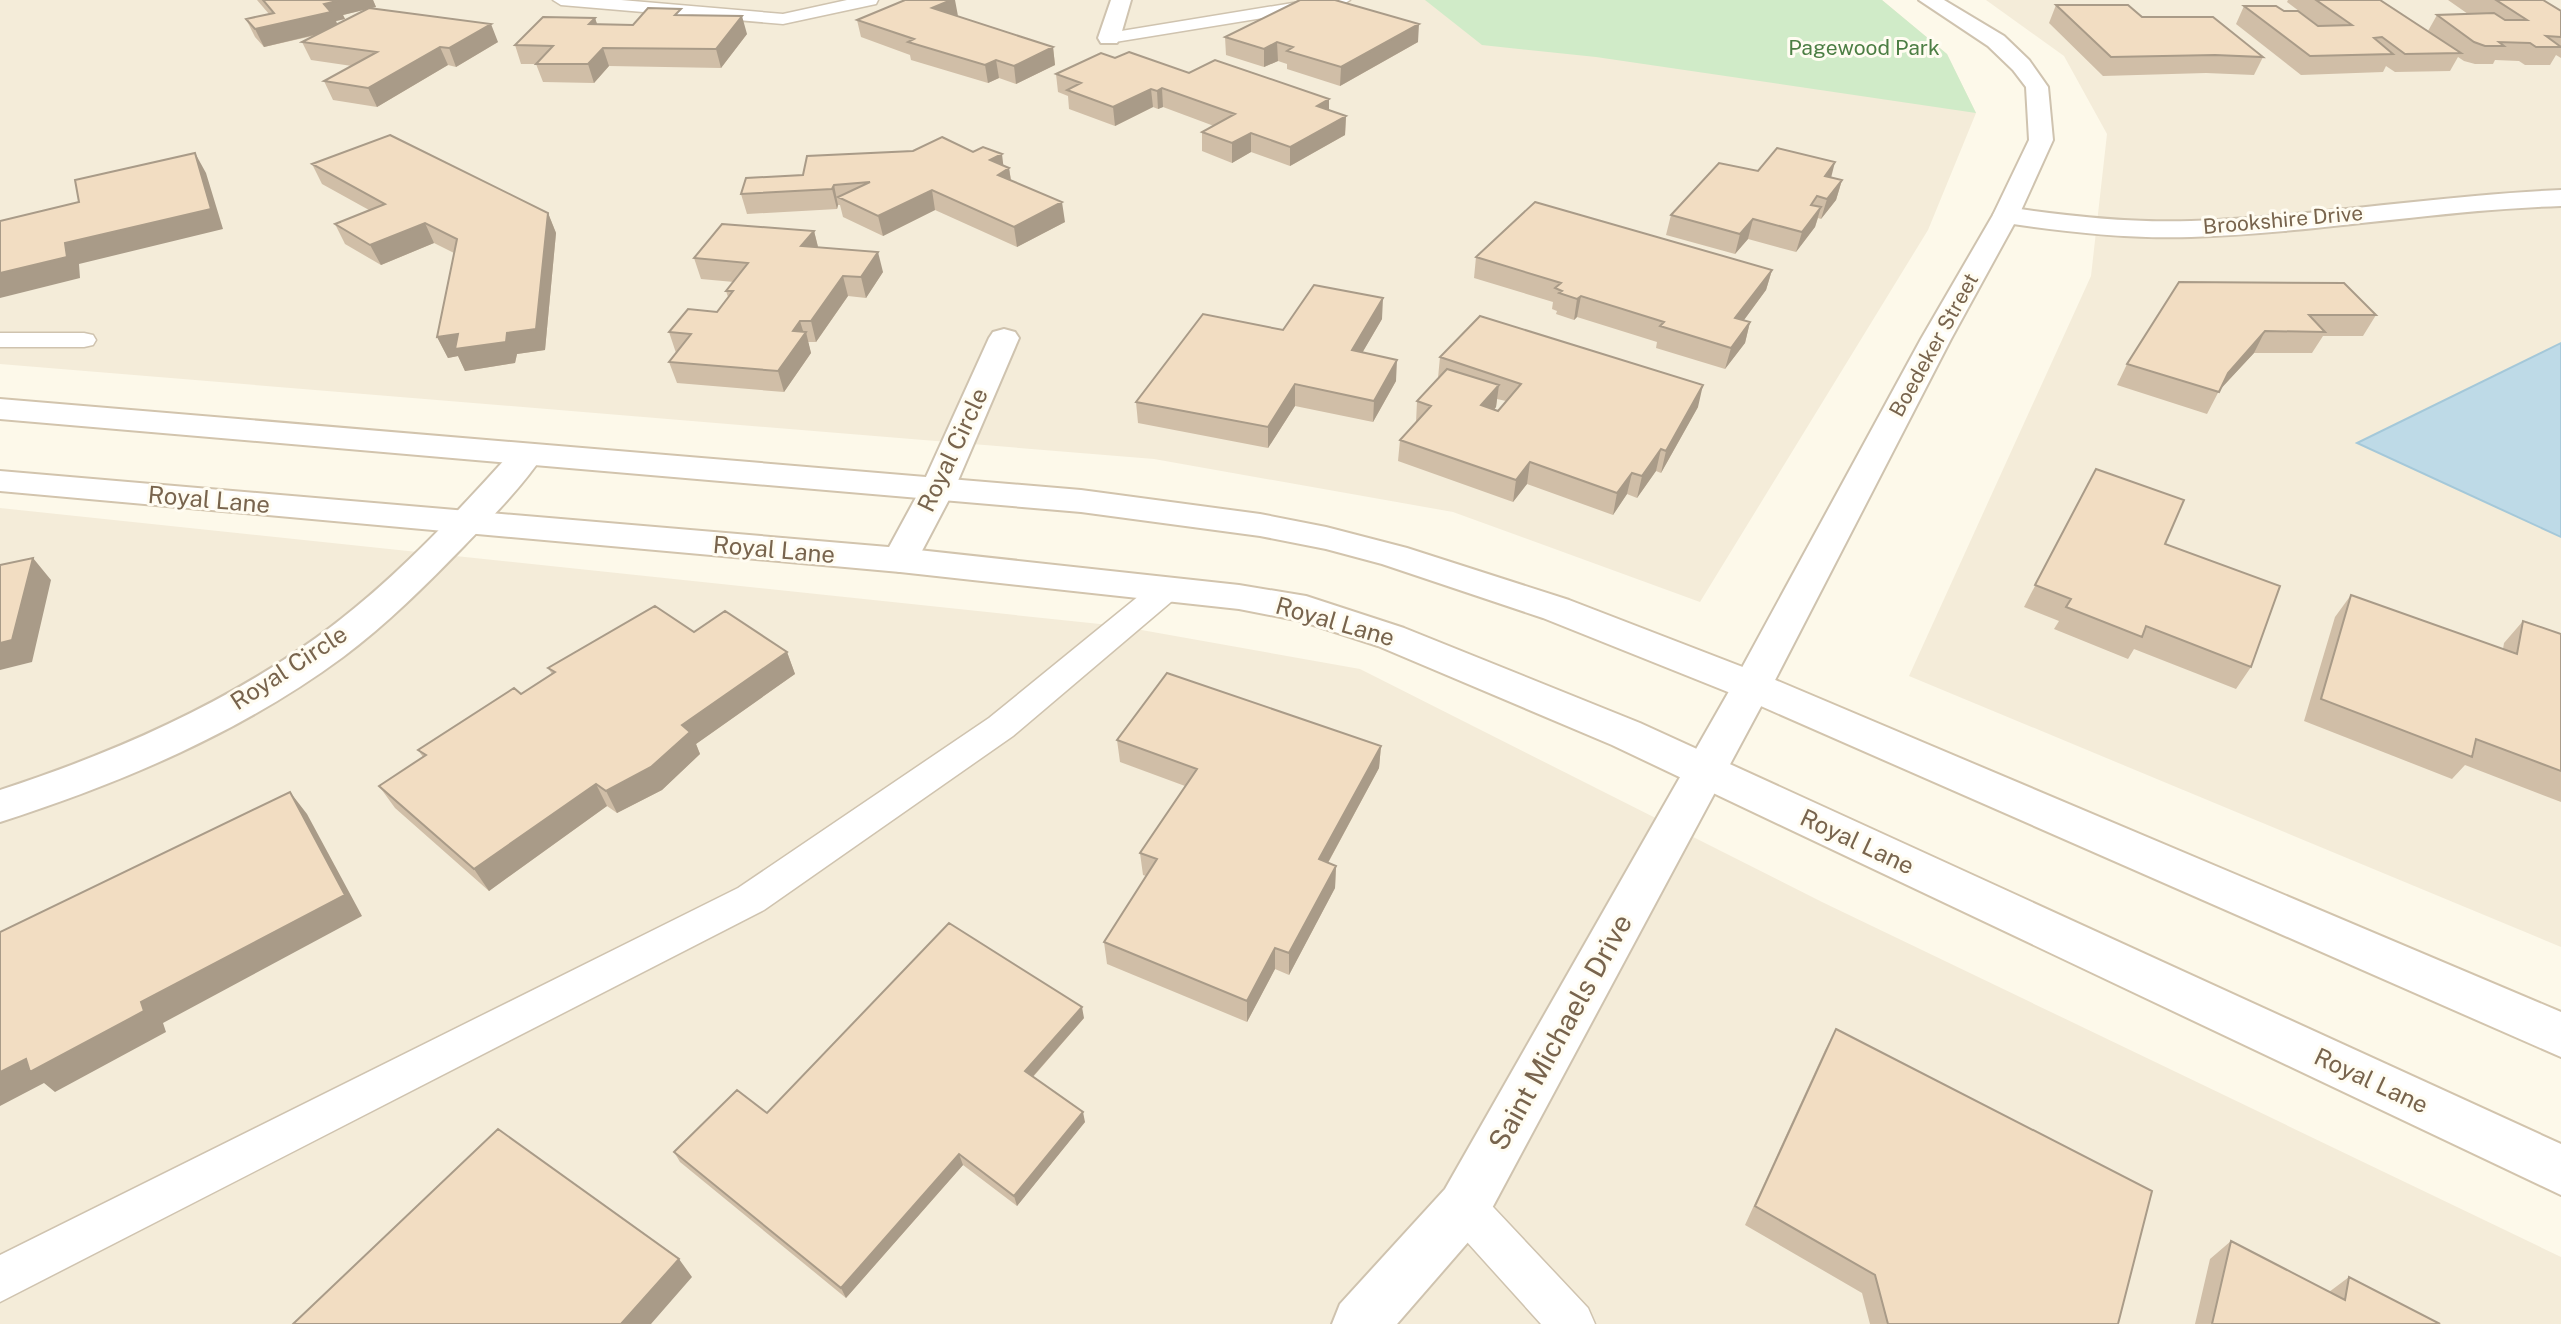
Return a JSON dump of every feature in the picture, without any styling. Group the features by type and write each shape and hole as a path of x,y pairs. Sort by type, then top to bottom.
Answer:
{"main road":[{"path":"1109,38 1121,0"},
{"name":"Boedeker Street","path":"1743,703 1936,339 2006,215 2041,140 2037,87 2021,65 1996,41 1930,0"},
{"name":"Brookshire Drive","path":"2006,215 2088,227 2188,229 2282,223 2443,204 2561,198"},
{"name":"Royal Circle","path":"900,560 937,490 1004,338"},
{"path":"0,409 1080,501 1260,525 1326,538 1394,556 1556,609 1743,703 2561,1035"},
{"name":"Royal Circle","path":"0,806 152,749 255,695 330,647 468,523 528,454"},
{"name":"Royal Lane","path":"0,481 900,560 1239,597 1306,609 1391,637 1626,733 2561,1170"},
{"name":"Saint Michaels Drive","path":"1360,1324 1464,1207 1743,703"}],"lane":[{"path":"561,0 783,19 870,0"},
{"path":"1109,38 1342,0"},
{"path":"0,340 84,340"},
{"path":"0,1279 751,899 1001,727 1167,589"},
{"path":"1464,1207 1572,1324"}],"shaded area":[{"path":"0,0 1882,0 1947,54 1976,113 1928,230 1700,602 1453,512 1154,459 0,364"},
{"path":"1986,0 2561,0 2561,947 1909,676 2091,276 2107,134 2064,56"},
{"path":"0,508 1119,626 1360,669 1822,902 2561,1257 2561,1324 0,1324"}],"green space":[{"name":"Pagewood Park","path":"1425,0 1882,0 1947,54 1976,113 1596,57 1482,45"}],"water":[{"path":"2561,343 2561,537 2357,443"}],"building":[{"path":"263,0 337,1 324,4 331,12 255,29 246,19 274,13"},
{"path":"905,0 951,0 932,8 1053,47 1014,66 996,60 985,65 908,42 914,39 857,20"},
{"path":"1300,0 1335,0 1419,24 1341,67 1287,51 1293,47 1277,42 1264,49 1225,37"},
{"path":"2316,0 2380,0 2461,53 2405,54 2382,37 2374,38 2393,54 2310,56 2244,6 2276,6 2284,11 2298,11 2318,26 2352,25"},
{"path":"2496,0 2543,0 2561,11 2561,37 2546,36 2561,47 2499,42 2504,46 2485,46 2474,42 2437,15 2494,13 2505,20 2527,20"},
{"path":"2056,5 2128,5 2142,17 2213,17 2263,57 2111,57"},
{"path":"369,8 491,24 449,48 440,47 368,88 324,81 377,52 302,42"},
{"path":"648,8 681,9 675,15 742,16 716,49 603,48 588,64 536,64 553,46 515,45 543,17 595,18 589,24 633,25"},
{"path":"1129,52 1189,73 1215,60 1329,99 1317,106 1346,116 1290,147 1251,133 1232,143 1202,132 1235,114 1162,88 1157,91 1151,89 1113,107 1067,90 1081,83 1056,74 1101,53 1115,58"},
{"path":"390,135 548,213 536,329 507,333 506,342 455,349 458,334 437,337 457,239 425,223 370,245 335,224 385,204 312,164"},
{"path":"942,137 973,152 983,147 1002,154 990,160 1009,168 998,175 1062,202 1014,227 932,190 878,216 838,197 870,182 834,185 832,189 741,194 746,178 803,175 807,156 913,151"},
{"path":"1777,148 1835,162 1825,176 1842,180 1827,199 1817,196 1811,205 1821,207 1802,232 1753,219 1740,234 1671,215 1719,163 1758,171"},
{"path":"195,153 211,209 65,243 67,257 0,273 0,221 79,202 75,180"},
{"path":"1535,202 1772,270 1735,318 1750,322 1731,348 1660,326 1664,322 1581,296 1577,299 1559,293 1562,291 1555,288 1561,283 1476,257"},
{"path":"722,224 814,231 801,246 878,252 861,277 843,276 811,321 800,321 793,331 806,332 778,371 669,362 691,334 669,332 688,309 717,312 733,291 726,291 748,263 694,258"},
{"path":"2179,282 2344,283 2376,315 2309,315 2325,332 2265,331 2228,373 2219,392 2127,364"},
{"path":"1314,285 1383,298 1352,350 1397,360 1374,401 1295,384 1268,427 1136,402 1203,314 1283,330"},
{"path":"1480,316 1703,385 1666,451 1661,449 1642,476 1632,473 1617,493 1530,462 1516,480 1400,440 1431,406 1417,401 1447,369 1499,385 1481,405 1498,411 1521,384 1440,357"},
{"path":"2096,469 2184,500 2165,544 2280,586 2251,667 2146,626 2142,637 2066,607 2071,599 2035,585"},
{"path":"33,558 12,640 0,643 0,565"},
{"path":"2351,595 2517,654 2523,621 2561,634 2561,771 2476,739 2472,757 2321,699"},
{"path":"655,606 694,632 725,611 787,652 682,725 690,732 651,767 606,791 596,784 474,869 379,786 426,755 418,750 514,688 521,694 555,672 548,668"},
{"path":"1167,673 1381,746 1319,859 1336,866 1289,953 1275,948 1247,1001 1104,942 1157,859 1140,853 1197,769 1117,740"},
{"path":"290,792 345,895 141,1002 144,1011 30,1072 26,1059 0,1072 0,932"},
{"path":"949,923 1082,1007 1025,1071 1083,1112 1014,1196 959,1154 841,1288 674,1152 737,1090 767,1113"},
{"path":"1836,1029 2152,1191 2118,1324 1888,1324 1875,1275 1755,1206"},
{"path":"498,1129 679,1259 621,1324 293,1324"},
{"path":"2231,1241 2345,1300 2349,1277 2440,1324 2212,1324"}]}
